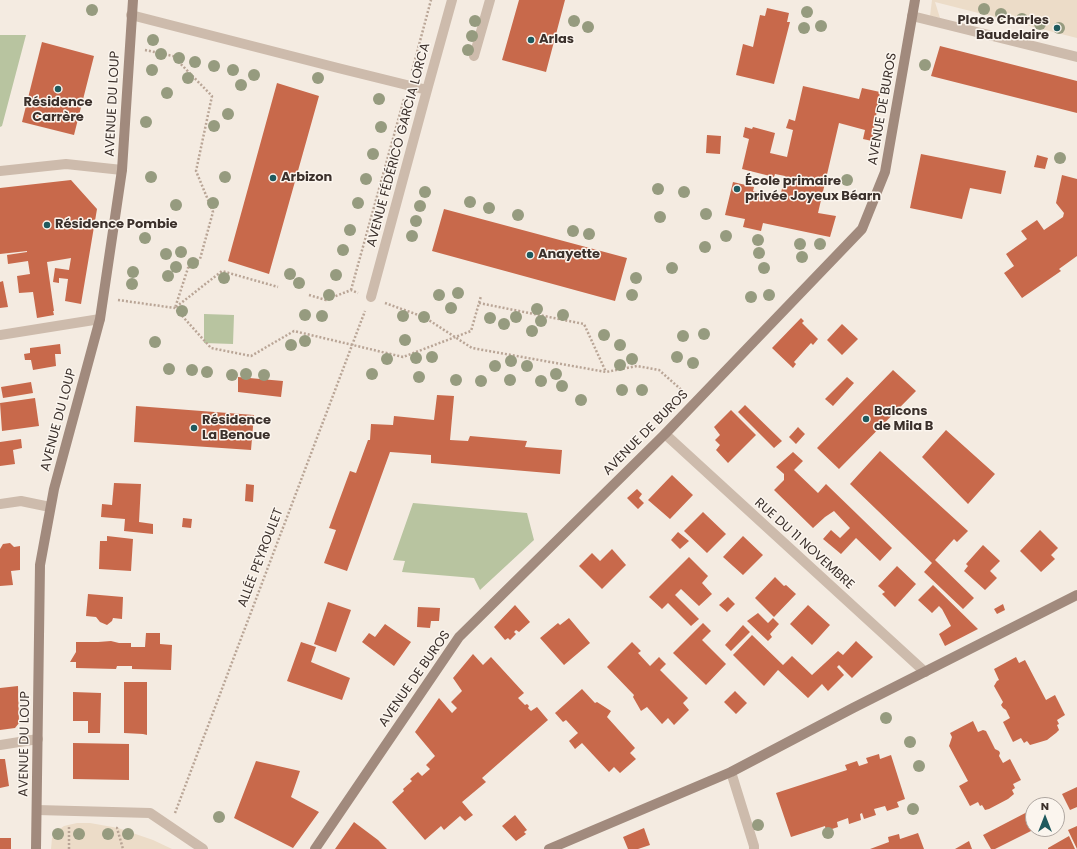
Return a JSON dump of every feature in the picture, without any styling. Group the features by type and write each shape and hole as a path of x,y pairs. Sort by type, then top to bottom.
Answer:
{"street":[{"name":"AVENUE DU LOUP","path":"36,849 38,810 40,565 50,507 100,319 122,170 133,0"},
{"name":"AVENUE FÉDÉRICO GARCIA LORCA","path":"370,297 452,0"},
{"path":"474,56 490,0"},
{"name":"AVENUE DE BUROS","path":"315,849 458,637 665,434 862,229 885,172 915,0"},
{"path":"131,15 427,90"},
{"path":"912,16 1077,57"},
{"path":"0,170 66,164 122,170"},
{"path":"0,335 100,319"},
{"name":"RUE DU 11 NOVEMBRE","path":"665,434 925,672"},
{"path":"0,504 21,501 50,507"},
{"path":"549,849 731,772 853,708 1077,595"},
{"path":"0,745 38,739"},
{"path":"731,772 754,849"},
{"path":"38,810 150,813 203,849"}],"path":[{"name":"AVENUE FÉDÉRICO GARCIA LORCA","path":"309,295 326,300 351,290 432,0"},
{"path":"144,50 173,56 212,96 196,171 213,212 200,259 188,268 174,308"},
{"path":"174,308 222,271 278,287"},
{"path":"103,298 174,308 211,348 251,356 294,331 403,357 471,330 481,296"},
{"path":"370,297 424,317 472,348 606,372 637,366 659,370 696,402"},
{"name":"ALLÉE PEYROULET","path":"170,827 370,297"},
{"path":"479,303 584,324 606,372"},
{"path":"69,849 70,810"},
{"path":"69,827 76,827"},
{"path":"110,828 117,828 123,849"}],"green space":[{"path":"0,35 26,35 2,126 0,127"},
{"path":"204,314 234,315 233,344 204,343"},
{"path":"413,503 527,513 534,540 480,590 474,578 402,572 405,561 393,560"}],"shaded area":[{"name":"Place Charles Baudelaire","path":"932,0 1077,0 1077,38 935,2 940,18 930,16"},
{"path":"77,823 90,823 118,828 153,840 172,849 51,849 52,838 57,831 64,826"}],"building":[{"name":"Arlas","path":"519,0 565,0 546,72 502,60"},
{"path":"767,8 789,13 787,22 790,22 774,84 736,75 743,44 753,47 760,15 765,16"},
{"name":"Résidence Carrère","path":"42,42 94,56 74,135 22,122"},
{"path":"940,46 1077,81 1077,113 931,76"},
{"name":"Arbizon","path":"277,83 319,96 269,274 228,261"},
{"path":"803,86 859,99 862,88 880,92 872,141 863,139 865,130 839,123 818,213 836,216 830,237 763,223 761,231 743,227 745,219 725,215 733,182 754,187 753,191 780,197 785,176 775,174 774,177 742,169 749,139 743,137 745,127 752,129 753,127 775,133 770,153 787,157 793,130 786,128 789,119 795,121"},
{"path":"707,135 721,136 720,154 706,153"},
{"path":"921,154 1006,171 1001,194 970,188 962,219 910,208"},
{"path":"1037,155 1048,158 1045,169 1034,167"},
{"path":"1062,175 1077,179 1077,256 1059,269 1061,271 1022,298 1004,273 1014,266 1006,254 1027,239 1021,231 1037,220 1044,230 1063,217 1064,213 1056,203"},
{"name":"Résidence Pombie","path":"71,180 97,209 81,304 65,301 68,279 59,278 59,283 53,282 55,268 69,270 71,258 47,262 54,315 37,318 33,292 19,293 17,276 30,274 28,261 8,264 7,255 27,251 0,254 0,188"},
{"name":"Anayette","path":"444,209 627,258 615,301 432,251"},
{"path":"3,281 8,307 0,308 0,282"},
{"path":"801,318 804,321 802,323 818,339 813,345 811,343 794,362 796,364 793,368 772,348"},
{"path":"842,324 858,339 842,355 827,340"},
{"path":"60,344 61,354 55,354 56,366 33,370 31,360 25,360 24,354 30,353 30,348"},
{"name":"Balcons de Mila B","path":"893,370 916,391 839,469 817,448"},
{"path":"238,377 283,381 281,397 238,392"},
{"path":"847,377 854,383 833,406 825,399"},
{"path":"31,382 33,393 3,398 1,387"},
{"path":"437,395 454,396 450,440 468,441 470,436 527,441 525,447 562,450 560,474 431,463 431,455 390,452 347,571 324,563 336,530 329,528 350,471 356,473 368,440 370,440 371,424 393,425 394,416 434,420"},
{"path":"35,398 39,426 2,431 0,403"},
{"path":"745,405 782,441 774,448 738,412"},
{"name":"Résidence La Benoue","path":"136,406 254,415 251,450 134,442"},
{"path":"731,410 756,435 728,463 716,450 720,445 715,440 720,435 714,427"},
{"path":"798,427 805,434 796,444 789,437"},
{"path":"946,430 995,474 968,504 922,457"},
{"path":"21,439 22,448 13,450 15,464 0,466 0,442"},
{"path":"880,451 968,531 957,542 954,539 935,560 974,598 963,609 924,572 932,563 850,484"},
{"path":"793,452 803,461 794,470 818,493 826,484 892,548 880,561 856,538 841,554 823,539 831,530 840,538 850,528 834,511 813,528 774,490 784,480 784,474 776,467"},
{"path":"672,475 693,495 670,519 648,500"},
{"path":"114,483 141,484 139,522 153,524 153,534 124,531 125,519 101,517 102,504 112,505"},
{"path":"246,484 254,485 253,502 245,501"},
{"path":"637,489 642,494 639,498 644,503 638,509 627,498"},
{"path":"703,512 726,534 707,553 684,531"},
{"path":"183,518 192,519 191,528 182,527"},
{"path":"1040,530 1058,548 1051,555 1055,559 1041,572 1020,551"},
{"path":"678,532 689,541 680,549 671,540"},
{"path":"107,536 133,539 131,571 99,569 100,541 107,541"},
{"path":"743,536 763,555 743,575 723,557"},
{"path":"10,543 14,547 20,546 20,570 11,571 13,585 0,586 0,549 3,544"},
{"path":"983,545 1000,561 990,571 997,578 985,590 964,571 968,566 966,564"},
{"path":"612,549 626,565 602,589 579,566 592,553 600,561"},
{"path":"689,557 708,576 702,583 712,594 699,606 681,589 675,595 699,619 691,626 668,603 662,609 649,597"},
{"path":"897,566 916,584 895,607 882,594 885,592 878,586"},
{"path":"775,577 784,586 786,585 796,594 774,617 755,598"},
{"path":"933,585 978,629 945,646 939,634 951,626 942,609 939,606 932,613 918,600"},
{"path":"88,594 123,597 122,619 113,618 107,625 100,622 96,617 86,616"},
{"path":"728,597 735,604 727,612 719,605"},
{"path":"328,602 351,610 336,652 314,644"},
{"path":"1003,604 1005,610 997,614 994,609"},
{"path":"515,605 530,622 519,632 516,630 514,632 516,634 510,640 508,638 505,640 494,627"},
{"path":"808,605 830,625 812,645 790,624"},
{"path":"418,607 440,608 439,621 431,621 430,628 417,627"},
{"path":"758,613 768,623 773,618 779,624 770,634 772,637 768,641 747,621"},
{"path":"569,618 590,643 564,665 540,638 558,623 560,625"},
{"path":"703,623 711,631 702,640 726,664 706,685 673,653"},
{"path":"385,624 411,642 394,666 362,642 369,633 375,637"},
{"path":"743,625 750,632 731,651 725,645"},
{"path":"146,633 160,633 160,644 172,645 171,670 132,669 132,666 117,666 116,669 76,668 76,662 70,662 76,652 76,642 111,641 131,643 131,647 145,647"},
{"path":"752,635 783,665 792,656 812,675 838,651 843,655 856,641 873,657 852,678 839,665 837,667 844,675 828,691 822,684 808,698 778,670 764,686 733,655"},
{"path":"301,642 316,647 311,662 350,678 342,700 287,681"},
{"path":"632,642 641,651 638,653 650,666 659,657 666,664 660,670 688,698 683,703 689,710 674,725 668,718 662,724 647,707 641,711 633,697 634,695 607,667"},
{"path":"473,654 483,665 491,657 524,693 518,698 525,705 527,704 529,706 528,708 531,711 537,707 548,720 482,778 486,782 462,802 473,815 465,821 460,816 444,830 441,826 425,840 392,802 404,791 403,789 412,781 410,779 418,772 422,776 430,769 426,765 435,756 415,732 439,698 452,713 457,708 451,702 462,691 453,678"},
{"path":"1016,657 1019,663 1025,660 1046,700 1055,695 1065,715 1057,720 1059,730 1056,733 1047,740 1030,745 1027,741 1024,743 1021,738 1013,742 1003,722 1010,718 1006,710 1001,705 1003,702 994,686 999,680 994,669"},
{"path":"124,682 147,682 147,735 124,733"},
{"path":"18,686 19,723 15,728 0,730 0,688"},
{"path":"582,689 595,703 597,702 611,711 607,717 635,748 630,753 636,759 620,773 614,767 609,772 582,743 575,749 569,741 578,733 566,720 563,722 555,713"},
{"path":"735,691 747,703 736,714 724,702"},
{"path":"73,692 101,693 100,733 88,733 88,721 73,721"},
{"path":"973,721 978,732 983,730 986,731 995,749 999,751 999,756 1003,763 1010,759 1021,780 1013,784 1015,788 1012,790 1014,794 1008,799 985,810 978,802 970,806 959,786 968,781 949,746 952,737 950,733"},
{"path":"73,743 129,744 129,780 73,779"},
{"path":"879,754 880,759 891,755 905,799 897,802 899,807 887,811 885,806 874,809 876,815 864,819 862,813 860,814 861,820 849,824 848,818 837,822 838,827 826,831 825,826 791,837 776,793 847,770 845,765 857,761 859,766 868,763 866,758"},
{"path":"0,759 5,759 9,786 0,788"},
{"path":"256,761 300,771 291,797 319,812 293,848 234,818"},
{"path":"1077,787 1077,807 1070,810 1065,797 1062,794"},
{"path":"1025,813 1025,834 995,849 991,849 983,835"},
{"path":"515,815 527,830 524,832 526,834 516,841 502,826"},
{"path":"354,822 378,840 387,849 335,849"},
{"path":"1077,826 1077,849 1068,830"},
{"path":"644,828 650,845 638,849 628,849 623,837"},
{"path":"918,833 924,849 870,849 889,842 888,837 899,834 900,839"},
{"path":"1069,836 1075,849 1048,849 1048,848"},
{"path":"0,838 11,838 11,849 0,849"},
{"path":"969,841 972,849 955,849"}],"place":[{"name":"Place Charles Baudelaire","path":"1057,28"},
{"name":"Arlas","path":"531,40"},
{"name":"Résidence Carrère","path":"58,89"},
{"name":"Arbizon","path":"273,178"},
{"name":"École primaire privée Joyeux Béarn","path":"737,189"},
{"name":"Résidence Pombie","path":"47,225"},
{"name":"Anayette","path":"530,255"},
{"name":"Balcons de Mila B","path":"866,419"},
{"name":"Résidence La Benoue","path":"194,428"}]}
